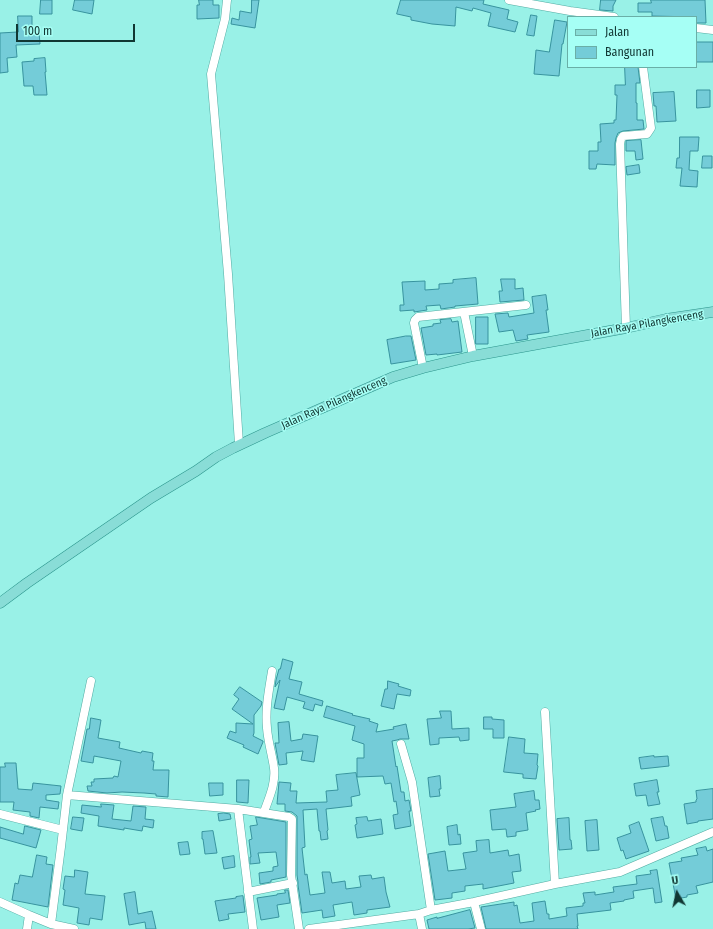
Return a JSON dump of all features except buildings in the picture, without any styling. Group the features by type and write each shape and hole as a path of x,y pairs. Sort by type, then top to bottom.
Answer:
{"main road":[{"name":"Jalan Raya Pilangkenceng","path":"0,603 150,498 196,471 216,457 239,444 393,377 473,356 626,328 666,319 713,312"}],"street":[{"path":"227,0 225,19 211,74 228,274 239,444"},
{"path":"509,0 607,16"},
{"path":"697,28 713,30"},
{"path":"626,328 620,144 623,136 647,134 651,128 643,68"},
{"path":"423,368 414,323 418,317 526,305"},
{"path":"464,312 473,356"},
{"path":"264,812 274,778 266,716 272,671"},
{"path":"51,924 67,795 91,681"},
{"path":"545,712 556,884"},
{"path":"401,744 412,782 431,910"},
{"path":"67,795 238,809 290,817 292,819 291,875 299,929"},
{"path":"238,809 252,929"},
{"path":"0,814 63,830"},
{"path":"309,929 419,914 431,910 620,872 713,832"},
{"path":"248,892 293,882"},
{"path":"0,902 51,924 74,929"},
{"path":"474,902 481,929"},
{"path":"419,914 422,929"},
{"path":"27,929 29,915"}]}
